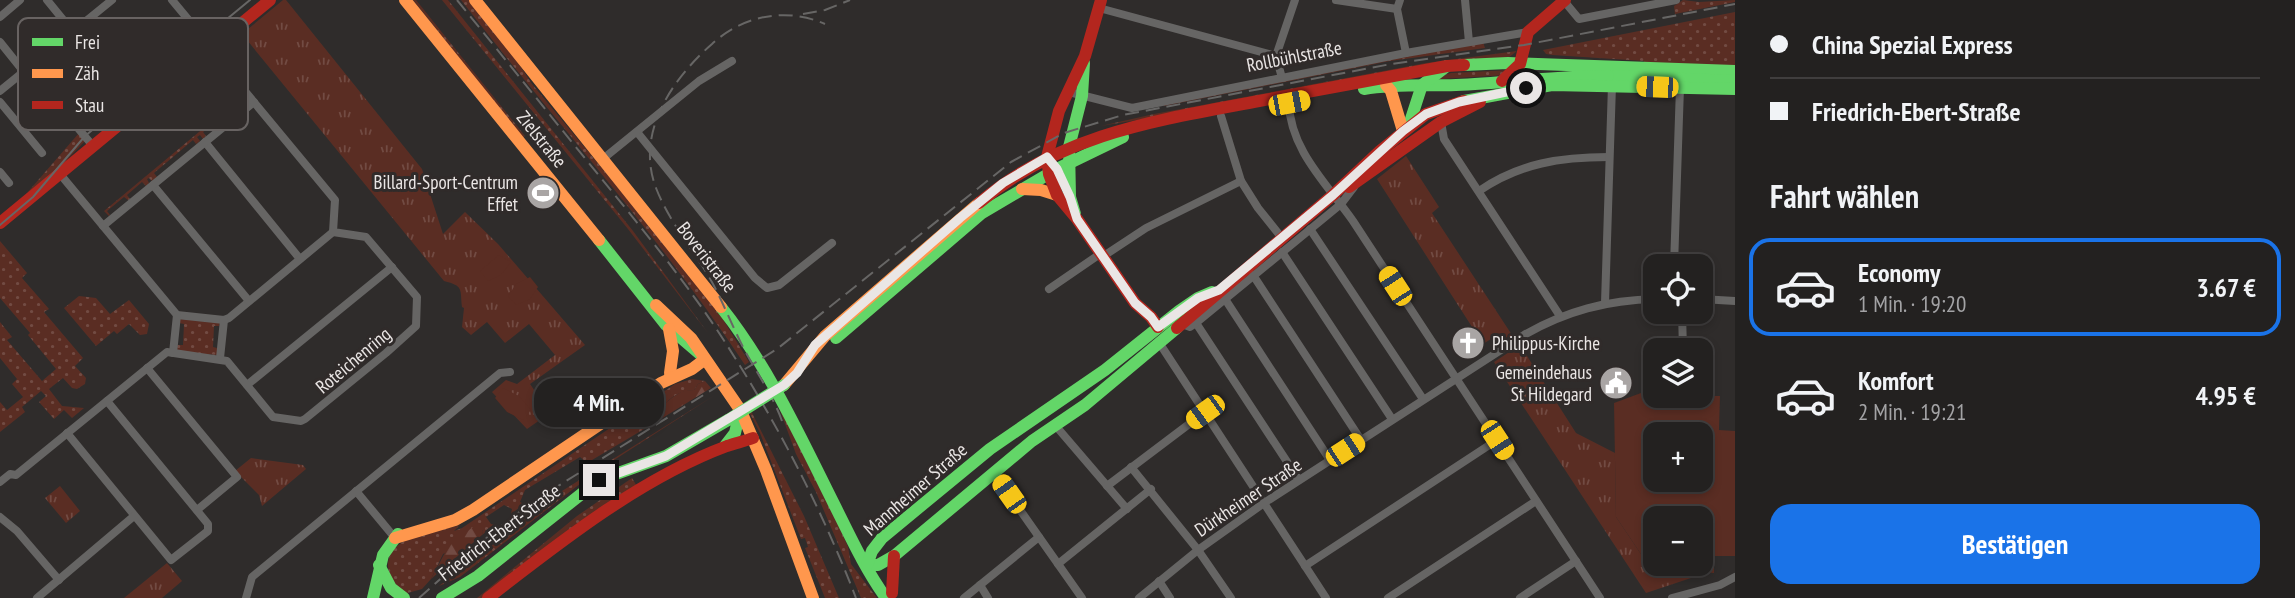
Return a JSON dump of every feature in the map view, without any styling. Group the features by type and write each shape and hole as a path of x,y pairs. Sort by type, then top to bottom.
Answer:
{"main road":[{"path":"248,18 270,0"},
{"name":"Zielstraße","path":"405,0 656,314 684,344 703,357"},
{"name":"Boveristraße","path":"475,0 691,266 742,336 789,413 873,580 891,596"},
{"path":"1502,82 1514,74 1522,63 1528,32 1564,1"},
{"path":"1100,4 1085,56 1059,111 1058,169 1063,196 1135,303 1151,317 1156,335"},
{"path":"1508,63 1524,48"},
{"path":"1524,48 1546,64"},
{"path":"1063,196 1058,152 1074,129 1082,96 1085,56"},
{"name":"Rollbühlstraße","path":"785,387 815,345 1003,183 1058,152 1093,138 1157,120 1447,66 1522,63 1735,71"},
{"path":"1422,85 1447,66"},
{"path":"731,426 796,380 813,356 982,212 1112,141 1130,135 1387,85 1453,85 1550,76 1680,88 1735,89"},
{"path":"1610,81 1735,80"},
{"name":"Mannheimer Straße","path":"1156,335 1085,405 994,473 894,556 884,563 867,565 872,551 882,538 990,449 1181,317 1222,294 1279,240 1358,182 1406,129 1426,114 1447,106 1552,85 1610,81"},
{"path":"1387,85 1406,129"},
{"name":"Mannheimer Straße","path":"1406,129 1422,85"},
{"path":"1417,103 1426,114 1441,122 1453,85"},
{"name":"Mannheimer Straße","path":"1337,200 1383,156 1489,97"},
{"path":"1074,129 1093,138"},
{"path":"0,223 112,130"},
{"path":"1022,189 1041,190 1063,196"},
{"name":"Zielstraße","path":"649,302 657,306 691,338 740,411 752,435 813,598"},
{"path":"666,378 673,353 673,339 669,329"},
{"name":"Friedrich-Ebert-Straße","path":"395,538 455,520 473,510 692,358 703,357"},
{"path":"1076,390 1077,402 1085,405"},
{"path":"1059,423 1067,405 1061,400"},
{"path":"725,446 731,426 740,411"},
{"name":"Friedrich-Ebert-Straße","path":"442,598 478,576 599,480 666,456 731,426 752,435"},
{"name":"Friedrich-Ebert-Straße","path":"462,598 571,509 617,477 676,457 731,426"},
{"path":"488,598 543,555 610,510 725,446 752,435"},
{"path":"373,598 379,565 395,538"},
{"path":"851,539 882,538 883,552 894,556 891,596"},
{"path":"379,565 391,588 404,598"}],"street":[{"path":"0,17 20,0"},
{"path":"47,0 62,18"},
{"path":"91,18 112,0"},
{"path":"172,0 187,18"},
{"path":"1282,78 1276,56 1295,0"},
{"path":"1335,0 1399,4 1406,53"},
{"path":"1465,0 1469,42"},
{"path":"1564,1 1579,19 1676,0"},
{"path":"1100,4 1276,56"},
{"name":"Rollbühlstraße","path":"1069,92 1132,107 1528,32"},
{"path":"0,42 18,62"},
{"path":"604,158 699,81 732,61"},
{"path":"0,91 18,77"},
{"path":"1605,303 1610,81"},
{"path":"1674,254 1680,88"},
{"path":"60,174 177,315 224,320 333,232 335,200 248,95"},
{"path":"0,102 18,124"},
{"path":"248,107 254,102"},
{"path":"1289,106 1305,156 1337,200 1600,598"},
{"path":"1222,119 1241,181 1392,419"},
{"path":"1441,122 1444,139 1560,316"},
{"path":"23,130 41,153"},
{"path":"79,130 93,146"},
{"path":"103,226 220,130"},
{"path":"637,132 755,278 767,288 779,285 832,243"},
{"path":"1424,134 1444,139"},
{"path":"205,142 300,259"},
{"path":"1479,191 1529,165 1576,157 1609,158"},
{"path":"0,172 9,183"},
{"path":"1049,289 1146,228 1241,181"},
{"path":"153,185 249,301"},
{"name":"Mannheimer Straße","path":"1196,323 1222,294 1253,275 1279,240 1310,229 1337,200"},
{"path":"1310,229 1423,399"},
{"name":"Roteichenring","path":"220,358 227,360 274,417 301,421 414,329 417,297 392,267 366,236 333,232"},
{"path":"247,386 392,267"},
{"path":"1253,275 1361,440"},
{"path":"1222,294 1330,460"},
{"path":"1713,299 1735,300"},
{"name":"Dürkheimer Straße","path":"1139,598 1198,550 1264,503 1524,335 1560,316 1605,303 1643,300"},
{"path":"173,353 177,315"},
{"path":"1181,317 1189,327 1196,323 1299,480"},
{"path":"0,482 10,474 16,475 40,457 167,352 220,358 224,320"},
{"path":"1156,335 1326,598"},
{"path":"147,368 237,477 197,510"},
{"path":"246,598 252,577 500,373 510,372"},
{"path":"67,433 172,561 208,531 208,524 107,401"},
{"path":"1107,486 1205,412"},
{"path":"1059,423 1127,509"},
{"path":"1305,566 1497,440"},
{"path":"1131,467 1198,550 1231,598"},
{"path":"994,473 1082,598"},
{"path":"1058,564 1150,489"},
{"path":"356,491 395,538"},
{"path":"1388,598 1536,501"},
{"path":"37,598 134,516"},
{"path":"0,517 18,531 59,580"},
{"path":"964,598 1039,537"},
{"path":"1520,598 1576,561"},
{"path":"1672,598 1720,585 1735,577"},
{"path":"1159,581 1170,598"},
{"path":"980,585 988,598"}],"green space":[{"path":"286,0 422,169 443,234 465,212 498,244 585,345 530,384 550,413 527,429 492,392 506,380 517,384 555,355 529,324 505,343 487,322 471,335 462,327 464,308 458,287 444,281 248,41 248,29"},
{"path":"413,0 416,0 525,136 523,138"},
{"path":"442,0 448,0 633,231 708,333 628,229"},
{"path":"461,0 469,0 509,49 532,84 710,298 749,362 745,365 643,225"},
{"path":"1683,0 1735,2 1675,14 1674,6"},
{"path":"1735,12 1735,67 1552,55 1543,50"},
{"path":"1483,42 1485,48 1390,61 1164,106 1164,103"},
{"path":"1517,51 1508,58 1101,126 1426,63"},
{"path":"1512,70 1507,75 1439,77 1451,73"},
{"path":"201,130 205,130 203,132 206,136 203,139 200,135 197,137 200,141 196,144 193,140 154,173 157,177 152,181 147,179 149,183 146,186 142,182 127,195 130,199 124,197 107,211 109,216 104,211"},
{"path":"79,133 85,141 57,170 27,193"},
{"path":"1406,156 1439,207 1432,213 1512,335 1496,346 1491,339 1483,344 1377,179"},
{"path":"0,241 27,273 22,278 49,309 44,312 83,358 75,366 86,378 85,384 77,389 72,388 63,378 49,389 62,406 84,408 72,418 64,410 54,419 39,402 46,396 41,391 22,407 25,412 0,432 0,402 7,410 23,397 12,384 17,379 0,358 0,322 12,337 7,340 42,381 56,369 0,298"},
{"path":"499,255 511,262 501,275 488,281 480,271"},
{"path":"530,277 538,287 530,299 516,305 508,296 516,284"},
{"path":"79,296 96,298 110,314 129,300 149,324 147,334 140,335 129,324 117,334 114,331 96,346 64,308"},
{"path":"179,319 220,322 219,326 214,326 213,347 217,348 217,355 177,352 177,345 183,345 184,324 179,323"},
{"path":"1520,345 1576,433 1615,453 1616,517 1643,557 1643,576 1691,578 1646,593 1494,362"},
{"path":"692,379 705,381 698,384 694,390 680,393 670,399 652,420 656,422 587,463 580,457 525,490 520,502 524,504 511,514 512,509 504,505 486,517 495,525 482,535 483,530 443,554 431,579 422,589 404,594 395,585 388,566 390,555 396,547 416,536 460,525 454,531 462,528 675,384"},
{"path":"705,381 711,388 656,422 652,420 642,425 638,422 677,394 694,390 698,384"},
{"path":"503,388 519,396 531,410 523,420 507,412 495,398"},
{"path":"1641,393 1643,408 1713,408 1713,396 1720,396 1719,430 1735,431 1735,556 1714,556 1713,573 1713,506 1643,506 1643,557 1616,517 1614,403"},
{"path":"715,395 594,473 460,577 439,586 455,573 458,574 521,521 519,518"},
{"path":"748,405 804,516 839,598 825,598 805,548 808,547 805,538 801,539 760,433 746,406"},
{"path":"778,405 823,488 848,547 851,564 877,598 861,598 816,492 796,454"},
{"path":"251,458 303,465 306,469 262,506 259,495 235,471"},
{"path":"632,478 638,488 483,598 477,598 577,516"},
{"path":"60,486 80,511 66,523 45,498"},
{"path":"477,524 483,531 482,535 431,579 449,545"},
{"path":"167,563 182,581 162,598 124,598"}],"tram line":[{"path":"228,18 250,0"},
{"path":"0,225 33,197 92,130"}],"railway":[{"path":"457,0 648,237 723,339 796,465 856,598"},
{"path":"803,14 825,10 850,0"},
{"path":"419,598 491,534 531,503 777,349 1011,162 1064,133 1123,115 1391,64 1524,45 1735,4"},
{"path":"782,421 713,284 661,199 651,167 650,147 654,127 671,90 697,58 724,34 751,20 781,15 825,24"}],"traffic: fast":[{"path":"1075,214 1070,197 1069,147 1082,96 1084,63"},
{"path":"1464,65 1508,63 1735,71"},
{"path":"1409,125 1422,85 1447,66"},
{"path":"1364,89 1608,76"},
{"path":"1608,76 1735,81"},
{"path":"1464,101 1552,85 1735,89"},
{"path":"836,338 982,213 1057,169 1123,137"},
{"path":"599,240 666,325 701,355"},
{"path":"867,565 872,551 882,538 990,449 1105,370 1179,311 1212,292"},
{"path":"721,307 768,377 858,552 886,598"},
{"path":"867,565 878,565 894,556 1032,441 1085,405 1177,328"},
{"path":"728,420 784,385"},
{"path":"725,446 735,433 740,411"},
{"path":"442,598 478,576 599,480 666,456 728,420"},
{"path":"373,598 383,555 398,534"},
{"path":"379,565 391,588 404,598"}],"traffic: slow":[{"path":"405,0 599,240"},
{"path":"475,0 721,307"},
{"path":"1386,85 1391,91 1403,131"},
{"path":"1022,189 1041,190 1057,195"},
{"path":"784,385 825,336 979,203"},
{"path":"656,305 691,338 741,411 766,470 813,598"},
{"path":"669,329 673,351 670,373"},
{"path":"395,538 455,520 473,510 661,383 692,369 704,360"}],"traffic: jam":[{"path":"248,18 270,0"},
{"path":"1101,0 1085,56 1059,111 1047,157 1049,174 1057,195 1077,219 1135,303 1158,327"},
{"path":"1502,81 1520,64 1528,32 1565,0"},
{"path":"979,203 1010,180 1043,161 1077,145 1147,123 1464,65"},
{"path":"1177,328 1426,114 1464,101"},
{"path":"1349,187 1441,122 1480,102"},
{"path":"0,223 113,130"},
{"path":"488,598 633,493 695,459 753,438"},
{"path":"892,593 894,556"}],"place":[{"name":"Billard-Sport-Centrum Effet","path":"543,193"},
{"name":"Philippus-Kirche","path":"1468,343"},
{"name":"Gemeindehaus St Hildegard","path":"1616,383"}],"route":[{"path":"599,480 666,456 710,432 784,385 797,373 815,345 960,218 1003,183 1047,157 1057,169 1077,219 1135,303 1158,327 1198,298 1219,290 1426,114 1459,102 1526,88"}]}
